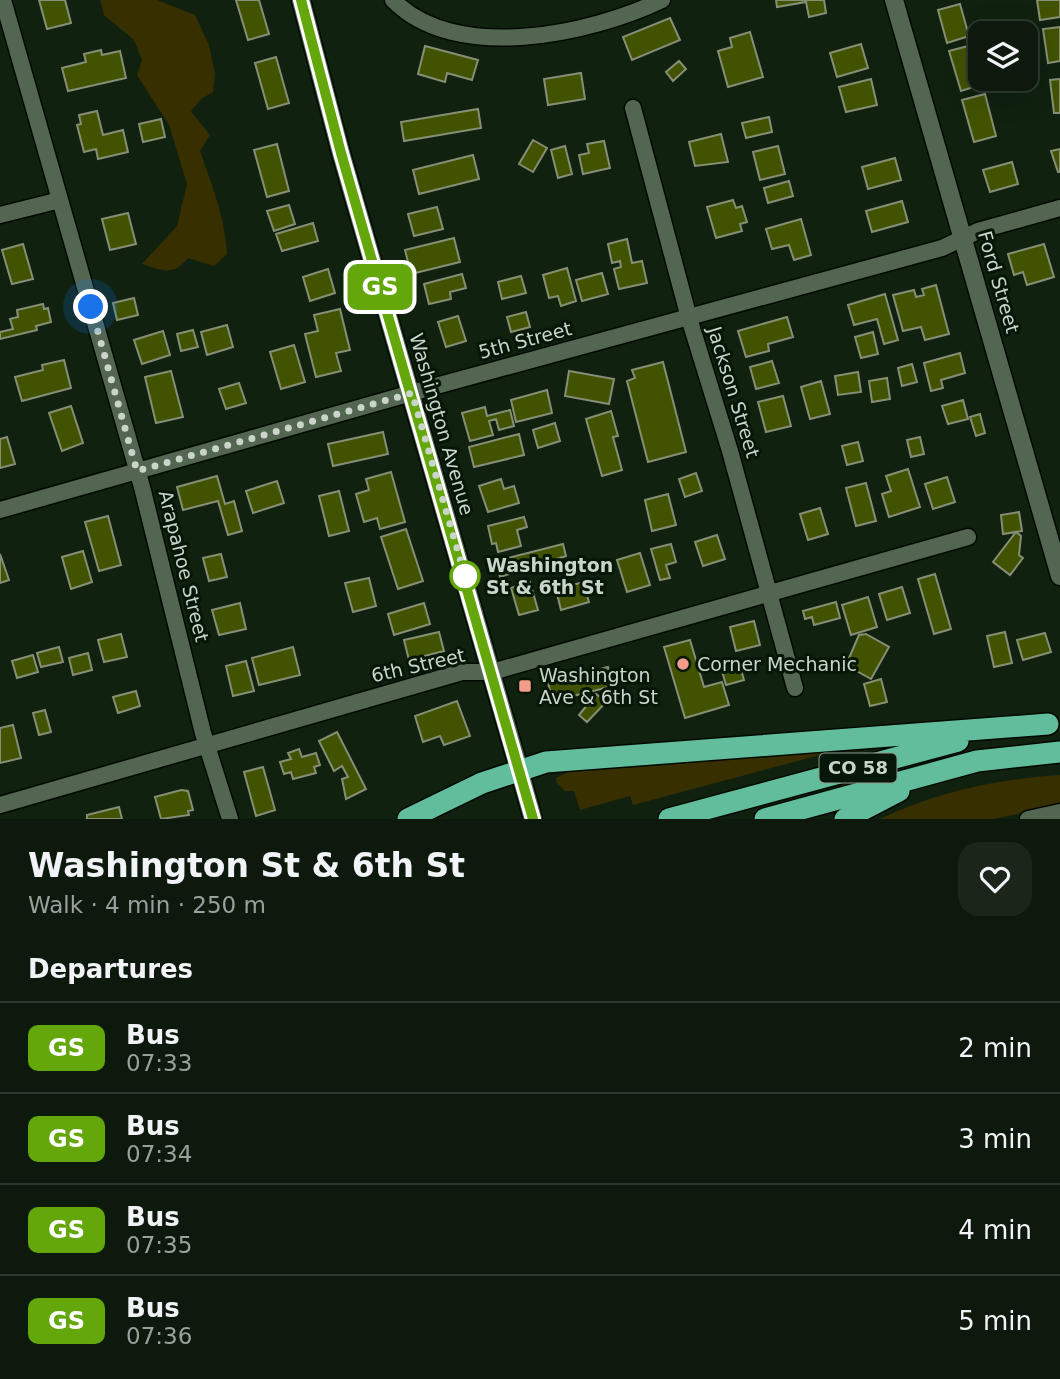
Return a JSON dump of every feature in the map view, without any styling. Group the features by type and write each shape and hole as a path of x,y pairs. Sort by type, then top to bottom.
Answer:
{"highway":[{"path":"408,819 482,783 546,762 632,753 1054,724"},
{"name":"CO 58","path":"669,819 942,744 1054,724"},
{"name":"CO 58","path":"765,819 978,761 1055,752"},
{"path":"845,819 940,771"}],"street":[{"name":"Arapahoe Street","path":"3,0 137,471 207,745 230,819"},
{"name":"Washington Avenue","path":"301,0 341,153 531,812"},
{"path":"393,0 423,23 462,35 559,33 598,25 662,0"},
{"name":"Ford Street","path":"894,0 965,238 1060,576"},
{"name":"Jackson Street","path":"633,108 689,318 795,688"},
{"path":"0,215 60,200"},
{"name":"5th Street","path":"0,510 412,393 948,246 978,231 1060,208"},
{"name":"6th Street","path":"0,805 462,672 492,673 968,537"},
{"path":"1028,819 1060,812"}],"shaded area":[{"path":"100,0 157,0 195,15 209,45 215,74 213,92 201,99 191,111 210,135 200,151 217,201 226,240 227,254 214,266 188,258 172,270 156,269 142,264 177,226 187,184 169,125 137,75 142,60 134,40 104,15"},
{"path":"835,747 835,751 633,805 630,796 580,810 574,791 565,791 556,782 556,778 568,772 642,760"},
{"path":"1060,775 1060,804 995,819 880,819 923,801 968,788"}],"building":[{"path":"39,0 65,0 71,23 47,29"},
{"path":"236,0 259,0 269,34 248,40"},
{"path":"776,0 824,0 826,13 809,17 806,2 777,7"},
{"path":"1037,0 1060,0 1060,17 1040,20"},
{"path":"960,4 968,36 947,43 938,10"},
{"path":"670,18 680,40 632,60 623,37"},
{"path":"1060,27 1060,61 1048,63 1043,29"},
{"path":"750,32 763,77 728,87 718,51 732,47 730,38"},
{"path":"861,44 868,68 837,77 830,53"},
{"path":"425,46 478,60 472,80 447,73 445,82 418,74"},
{"path":"968,46 968,89 961,91 949,51"},
{"path":"101,50 102,55 120,51 126,78 68,91 62,68 86,62 84,54"},
{"path":"276,57 289,103 268,109 255,63"},
{"path":"679,61 686,69 673,81 666,72"},
{"path":"581,73 585,99 548,105 544,79"},
{"path":"871,79 877,105 846,112 839,87"},
{"path":"1060,79 1060,113 1054,113 1050,80"},
{"path":"985,94 996,136 974,142 962,100"},
{"path":"478,109 481,128 404,141 401,122"},
{"path":"97,111 103,135 123,130 128,152 98,159 96,149 84,152 77,125 81,124 79,115"},
{"path":"769,117 772,132 746,138 742,123"},
{"path":"161,119 165,137 143,142 139,124"},
{"path":"721,134 728,162 695,166 689,142"},
{"path":"533,140 547,148 533,172 519,164"},
{"path":"604,141 610,168 583,174 579,155 589,153 587,144"},
{"path":"277,144 289,191 267,197 254,150"},
{"path":"565,146 572,174 558,178 551,150"},
{"path":"778,146 785,174 760,180 753,152"},
{"path":"1060,149 1060,172 1058,172 1051,151"},
{"path":"473,155 479,179 419,194 413,170"},
{"path":"895,158 901,180 868,189 862,167"},
{"path":"1012,162 1018,184 990,192 983,170"},
{"path":"789,181 793,196 768,203 764,188"},
{"path":"733,200 736,208 742,206 747,222 740,224 742,231 716,238 707,207"},
{"path":"902,201 908,222 872,232 866,211"},
{"path":"289,205 295,224 274,231 267,211"},
{"path":"437,207 443,229 414,236 408,214"},
{"path":"128,213 136,244 110,250 102,219"},
{"path":"801,219 811,255 794,260 789,245 772,249 766,229"},
{"path":"313,223 318,241 282,251 276,234"},
{"path":"454,238 460,262 411,274 405,250"},
{"path":"627,239 632,263 642,261 647,283 619,289 614,269 621,267 620,261 612,263 608,244"},
{"path":"23,244 33,279 12,284 2,250"},
{"path":"1044,244 1054,277 1027,285 1023,272 1014,275 1008,254"},
{"path":"567,268 576,301 561,306 558,296 549,298 543,275"},
{"path":"328,269 335,293 310,301 303,277"},
{"path":"602,273 608,294 582,301 576,280"},
{"path":"462,274 466,288 450,292 451,299 429,304 424,284"},
{"path":"521,276 526,293 502,299 498,282"},
{"path":"936,285 949,334 925,340 921,327 903,331 893,295 914,290 916,297 924,295 922,289"},
{"path":"885,294 898,340 884,344 877,319 854,325 848,305"},
{"path":"134,298 138,315 117,320 113,303"},
{"path":"43,304 44,309 48,308 51,322 36,326 37,330 0,339 0,332 13,329 10,319 18,317 17,310"},
{"path":"340,309 350,350 336,353 341,371 316,377 305,334 318,331 314,315"},
{"path":"526,312 530,327 511,332 507,317"},
{"path":"458,316 466,341 446,347 438,322"},
{"path":"787,317 793,337 768,344 769,351 746,357 738,331"},
{"path":"227,325 233,347 207,355 201,332"},
{"path":"193,330 198,347 181,351 177,334"},
{"path":"163,331 170,355 142,364 134,340"},
{"path":"873,332 878,354 861,358 855,337"},
{"path":"294,345 305,382 281,389 270,352"},
{"path":"960,353 965,373 941,380 943,388 931,391 924,363"},
{"path":"64,360 71,388 22,401 15,377 43,370 42,365"},
{"path":"772,361 779,383 756,389 750,367"},
{"path":"663,362 686,452 648,462 627,381 635,378 632,370"},
{"path":"912,364 917,382 902,386 898,368"},
{"path":"171,371 183,417 156,423 145,377"},
{"path":"569,371 614,379 609,404 565,396"},
{"path":"858,372 861,392 838,395 835,376"},
{"path":"887,378 890,399 872,402 869,381"},
{"path":"821,381 830,414 810,419 801,387"},
{"path":"239,383 246,403 226,409 219,389"},
{"path":"547,390 552,413 516,422 511,400"},
{"path":"783,396 791,426 766,432 758,402"},
{"path":"963,400 968,419 948,424 942,406"},
{"path":"71,406 83,443 62,451 49,413"},
{"path":"485,407 487,416 510,410 514,426 499,430 496,419 489,421 493,435 470,441 462,413"},
{"path":"611,411 618,436 613,437 622,470 602,476 586,419"},
{"path":"980,414 985,433 976,436 970,417"},
{"path":"555,423 560,441 538,448 533,430"},
{"path":"383,432 388,454 333,466 328,444"},
{"path":"519,434 524,455 474,467 469,447"},
{"path":"7,437 15,464 0,468 0,439"},
{"path":"920,437 924,454 911,457 907,440"},
{"path":"858,442 863,461 847,465 842,446"},
{"path":"908,469 920,507 889,517 882,494 891,491 886,476"},
{"path":"391,472 405,522 380,529 377,518 364,522 356,494 369,490 366,479"},
{"path":"696,473 702,491 685,497 679,479"},
{"path":"217,476 225,504 234,501 242,531 228,535 218,501 183,510 177,487"},
{"path":"947,477 955,502 933,509 925,484"},
{"path":"501,479 504,489 514,486 519,503 488,512 479,486"},
{"path":"277,481 284,503 253,513 246,491"},
{"path":"866,483 876,521 856,526 846,488"},
{"path":"339,491 349,531 329,536 319,496"},
{"path":"668,494 676,525 652,531 645,500"},
{"path":"820,508 828,534 808,540 800,514"},
{"path":"1019,512 1022,531 1003,534 1001,515"},
{"path":"108,516 121,565 99,571 85,522"},
{"path":"524,517 527,527 517,530 521,546 498,552 496,543 492,544 488,526"},
{"path":"406,529 423,581 398,589 381,537"},
{"path":"1016,532 1021,536 1019,555 1023,558 1010,575 993,562"},
{"path":"717,535 725,559 703,566 695,542"},
{"path":"563,544 566,556 500,577 496,561"},
{"path":"671,544 676,562 666,565 670,578 660,580 651,549"},
{"path":"83,551 92,582 71,589 62,557"},
{"path":"640,553 650,585 627,592 617,560"},
{"path":"0,554 9,580 0,583"},
{"path":"221,554 227,577 209,581 203,558"},
{"path":"935,574 951,629 934,634 918,579"},
{"path":"369,578 376,606 353,612 345,583"},
{"path":"530,582 538,610 519,615 511,588"},
{"path":"583,582 589,602 561,610 556,590"},
{"path":"902,587 910,613 887,620 879,594"},
{"path":"868,597 877,627 851,635 842,605"},
{"path":"836,602 840,618 814,625 812,617 805,619 803,611"},
{"path":"240,603 246,629 219,635 212,610"},
{"path":"424,603 430,624 394,635 388,614"},
{"path":"754,621 760,645 736,651 730,627"},
{"path":"439,632 444,651 409,660 404,640"},
{"path":"1005,632 1012,663 994,667 987,636"},
{"path":"1045,633 1051,652 1023,660 1017,640"},
{"path":"121,634 127,657 104,662 98,640"},
{"path":"866,634 889,647 871,679 846,665 859,635"},
{"name":"Corner Mechanic","path":"690,640 704,687 722,682 729,705 685,718 664,647"},
{"path":"59,647 63,662 41,667 37,653"},
{"path":"293,647 300,675 259,685 252,658"},
{"path":"88,653 92,670 73,675 69,658"},
{"path":"33,655 38,672 17,678 12,661"},
{"path":"738,659 744,680 726,685 720,664"},
{"path":"246,661 254,691 233,696 226,666"},
{"path":"608,667 613,686 553,701 548,683"},
{"path":"881,679 887,702 870,706 864,684"},
{"path":"136,691 140,706 118,713 113,697"},
{"path":"604,692 611,697 587,722 579,715 596,694 600,697"},
{"path":"457,701 470,736 444,745 440,736 423,742 415,716"},
{"path":"45,710 51,732 39,735 33,713"},
{"path":"13,725 21,758 0,763 0,728"},
{"path":"337,732 366,789 346,799 342,779 348,777 342,766 334,771 319,741"},
{"path":"299,749 302,757 316,753 320,765 314,767 316,773 293,779 291,772 284,774 280,762 291,759 288,753"},
{"path":"263,767 275,810 256,816 244,772"},
{"path":"181,790 188,791 193,810 188,811 189,815 161,819 155,797"},
{"path":"119,807 122,819 87,819 87,815"}],"bus line":[{"name":"GS","path":"301,0 341,153 533,819"}],"place":[{"name":"Washington St & 6th St","path":"465,576"},
{"name":"Corner Mechanic","path":"683,664"},
{"name":"Washington Ave & 6th St","path":"525,686"}],"route":[{"path":"91,307 137,471 272,435 412,393 465,576"}]}
